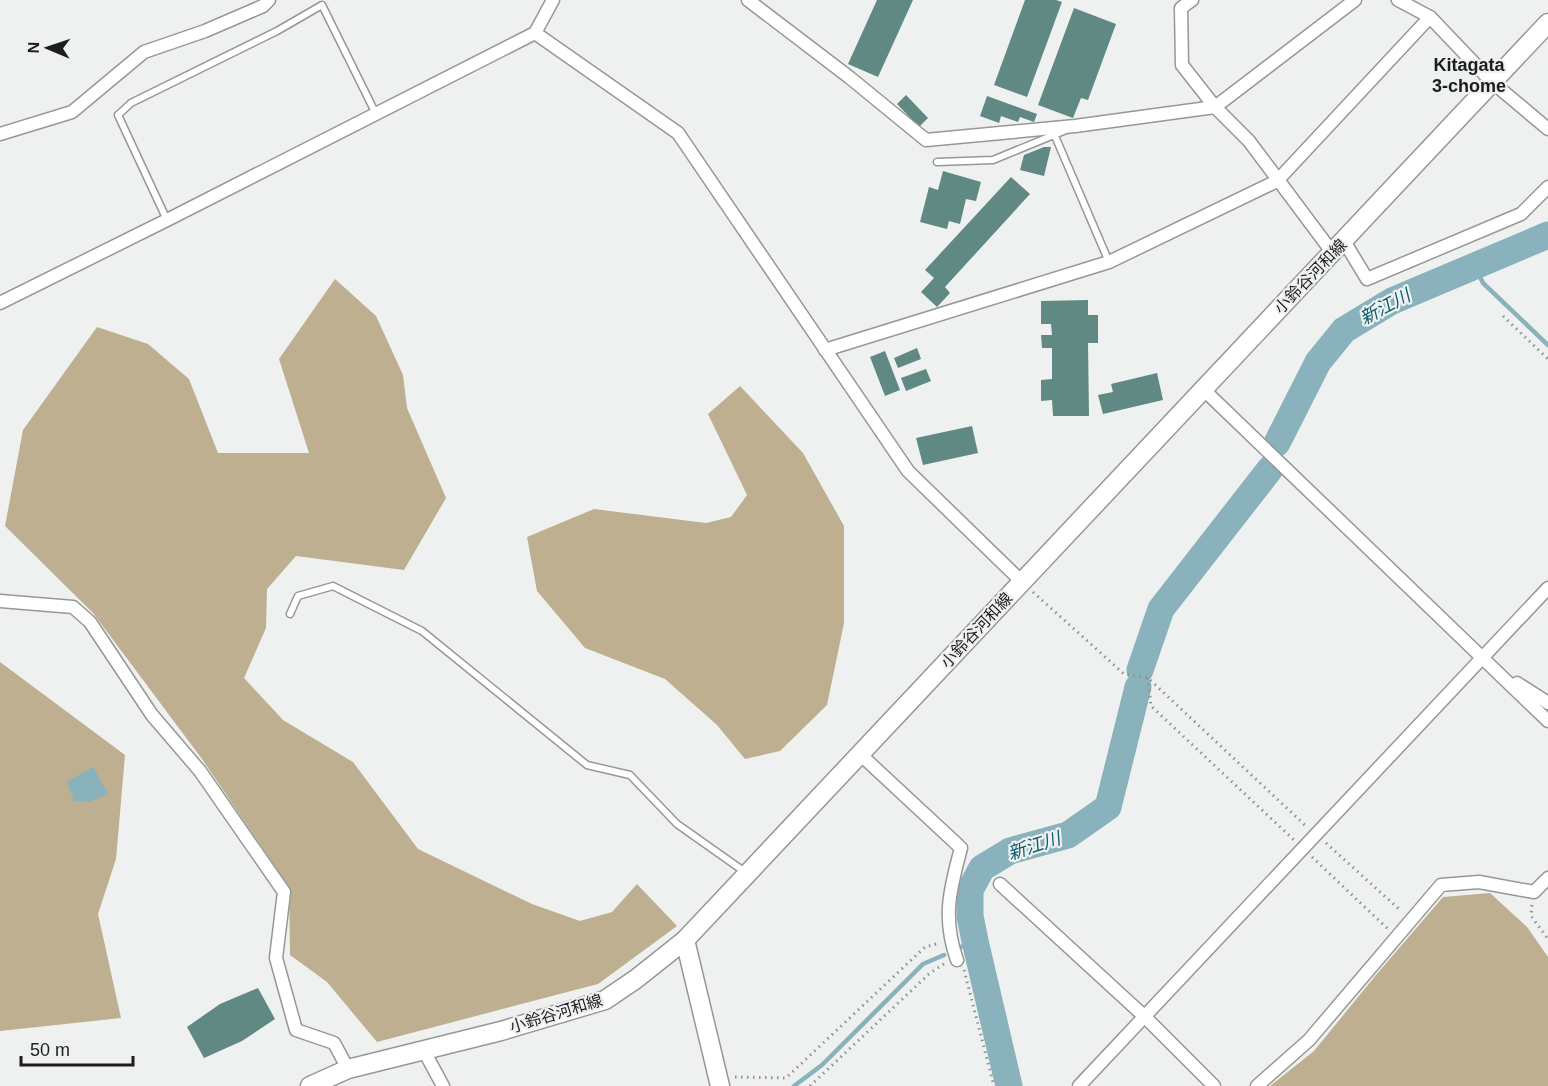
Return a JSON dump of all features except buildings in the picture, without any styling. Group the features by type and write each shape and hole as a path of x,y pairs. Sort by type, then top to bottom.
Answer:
{"main road":[{"name":"小鈴谷河和線","path":"310,1086 348,1069 501,1031 605,1000 685,940 1548,23"},
{"path":"685,940 719,1084"}],"street":[{"path":"0,134 72,112 144,52 205,31 262,6 269,0"},
{"path":"0,303 535,33 553,0"},
{"path":"748,0 849,77 926,140 1075,126 1215,106 1355,0"},
{"path":"1192,0 1181,8 1182,65 1215,106 1249,141 1277,181 1367,279 1521,214 1548,187"},
{"path":"1398,0 1430,17 1492,82 1548,129"},
{"path":"825,350 1109,262 1277,181 1430,17"},
{"path":"535,33 678,133 908,471 1021,581"},
{"path":"1203,389 1548,721"},
{"path":"1079,1086 1548,588"},
{"path":"0,601 73,607 90,621 152,715 200,771 284,892 276,958 296,1030 334,1043 348,1069"},
{"path":"1496,670 1548,703"},
{"path":"861,755 961,848 949,893 950,940 957,960"},
{"path":"1257,1086 1309,1040 1441,885 1479,882 1534,892 1548,878"},
{"path":"1000,884 1144,1016 1214,1086"},
{"path":"423,1049 443,1086"}],"lane":[{"path":"167,220 118,115 131,103 277,31 322,5 376,114"},
{"path":"938,162 993,160 1075,126"},
{"path":"1055,136 1109,262"},
{"path":"290,614 297,596 333,586 422,631 587,765 630,775 677,824 748,874"}],"path":[{"path":"1503,316 1548,359"},
{"path":"1021,581 1124,674 1148,678 1411,921"},
{"path":"1148,678 1151,706 1396,936"},
{"path":"1534,892 1531,916 1548,939"},
{"path":"719,1084 731,1077 786,1078 925,947 950,940"},
{"path":"810,1086 930,973 957,960 962,963 994,1086"}],"shaded area":[{"path":"335,279 376,316 403,375 407,408 446,498 404,570 296,556 267,589 266,628 244,678 283,720 353,762 418,849 532,904 580,921 612,912 637,884 677,926 598,984 377,1042 327,982 290,955 289,887 202,759 93,613 5,526 23,430 97,327 148,344 189,379 218,453 309,453 279,359"},
{"path":"740,386 803,453 844,526 844,623 827,705 780,751 745,759 717,725 665,679 585,648 537,591 527,537 594,509 706,523 731,517 747,495 708,414"},
{"path":"0,662 125,755 116,859 98,914 121,1018 0,1031"},
{"path":"1490,893 1527,927 1548,957 1548,1086 1270,1086 1314,1051 1443,897"}],"water":[{"path":"93,767 108,794 89,802 74,801 67,782"}],"waterway":[{"name":"新江川","path":"1277,443 1318,362 1344,330 1392,301 1548,235"},
{"path":"1474,264 1483,283 1548,345"},
{"name":"新江川","path":"1140,670 1161,609 1270,469"},
{"name":"新江川","path":"1009,1086 970,916 970,890 982,868 1010,851 1068,835 1108,807 1138,687"},
{"path":"961,947 975,941"},
{"path":"794,1086 822,1065 923,964 944,955"}],"district":[{"name":"Kitagata 3-chome","path":"1469,76"}]}
